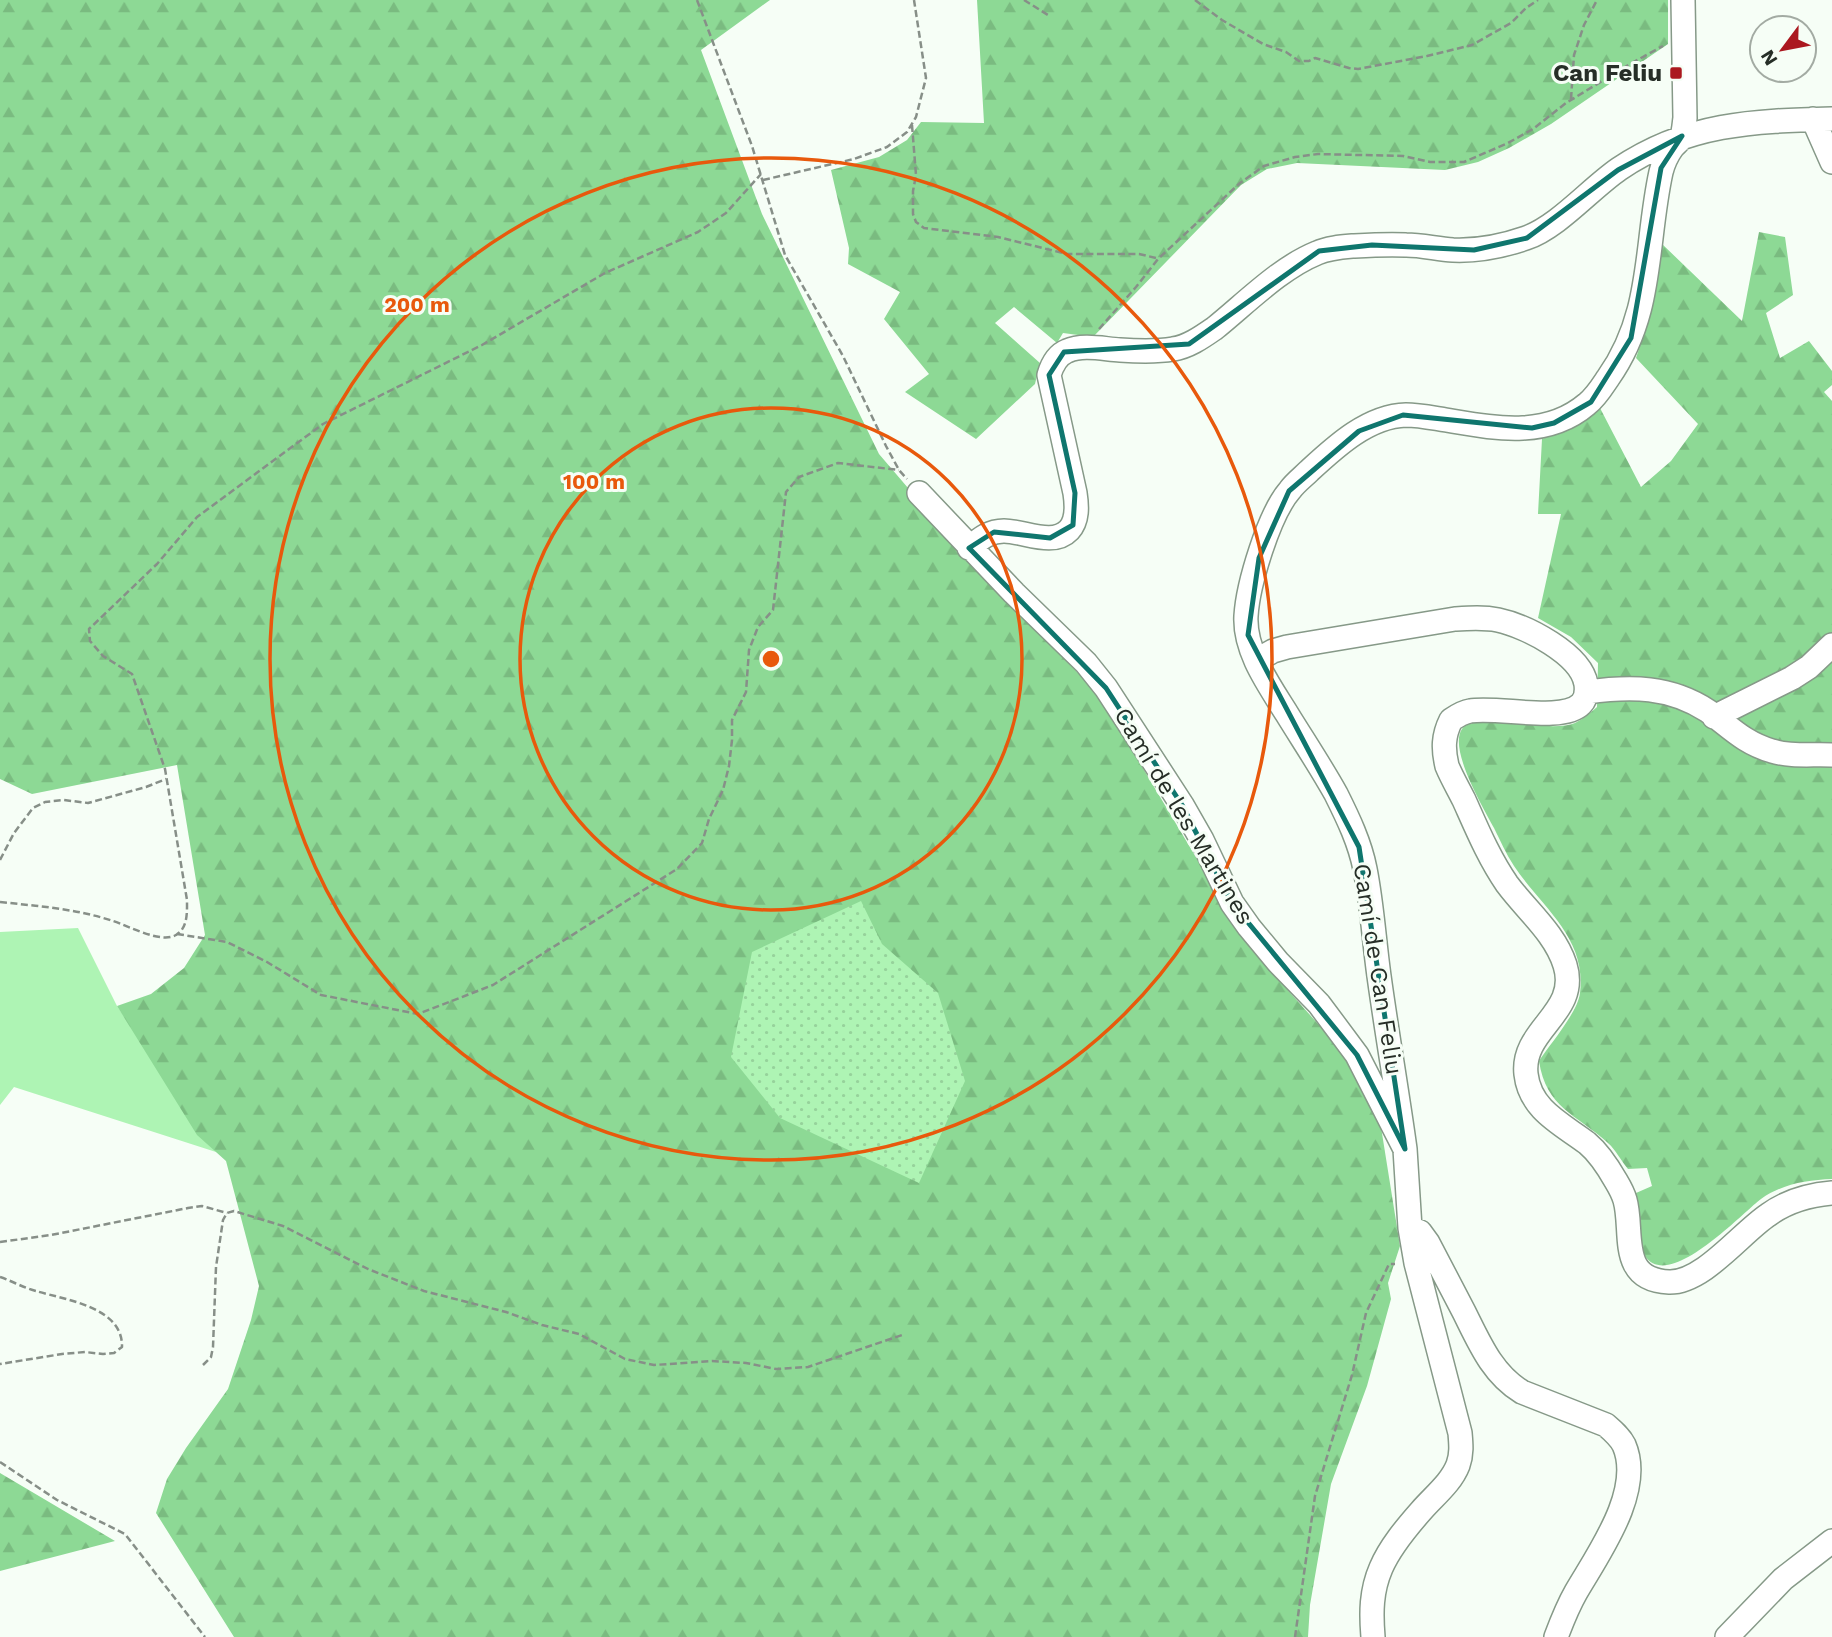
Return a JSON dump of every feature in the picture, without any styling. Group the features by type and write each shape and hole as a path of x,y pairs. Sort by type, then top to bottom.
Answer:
{"street":[{"name":"Camí de Can Feliu","path":"1405,1149 1365,867 1359,846 1335,793 1272,690 1248,635 1246,617 1259,558 1278,508 1289,491 1343,441 1375,423 1403,415 1498,428 1532,428 1554,423 1578,412 1591,402 1619,363 1631,338 1644,289 1661,168 1682,136 1685,118 1683,0"},
{"path":"969,548 982,537 994,532 1005,531 1050,538 1067,533 1073,525 1077,506 1075,493 1049,375 1051,366 1070,349 1157,350 1174,349 1189,344 1208,333 1282,273 1319,251 1373,245 1474,250 1528,237 1545,229 1618,170 1682,136 1749,122 1822,119 1832,162"},
{"name":"Camí de les Martines","path":"919,493 969,548 1086,663 1106,688 1182,805 1232,903 1278,962 1319,1004 1357,1055 1405,1149 1410,1228 1416,1263 1460,1433 1462,1450 1458,1466 1449,1480 1390,1551 1381,1568 1374,1587 1371,1611 1373,1637"},
{"path":"1257,660 1273,651 1309,643 1455,619 1478,618 1516,625 1536,634 1571,659 1582,671 1586,682 1584,702 1577,708 1556,713 1468,711 1451,720 1444,740 1447,766 1483,844 1508,886 1548,933 1565,965 1568,989 1564,1001 1530,1047 1528,1054 1526,1076 1531,1090 1548,1116 1588,1144 1618,1183 1625,1201 1633,1261 1642,1272 1654,1280 1677,1282 1691,1277 1715,1261 1745,1232 1769,1214 1804,1197 1832,1193"},
{"path":"1714,717 1786,682 1809,667 1832,645"},
{"path":"1587,692 1606,689 1654,689 1684,698 1759,747 1789,754 1832,755"},
{"path":"1410,1228 1420,1232 1428,1243 1480,1344 1501,1376 1522,1392 1606,1424 1623,1444 1629,1471 1623,1500 1610,1532 1565,1614 1556,1637"},
{"path":"1727,1637 1783,1579 1832,1541"}],"path":[{"path":"697,0 730,84 785,255 843,356 899,470 919,493"},
{"path":"763,180 854,159 887,148 907,132 916,117 926,78 914,0"},
{"path":"1024,0 1048,15"},
{"path":"1195,0 1243,33 1286,52 1299,61 1315,58 1358,69 1427,57 1472,45 1511,23 1538,0"},
{"path":"1571,99 1574,55 1584,25 1597,0"},
{"path":"1084,348 1158,259 1240,183 1264,166 1318,153 1403,156 1430,162 1464,162 1508,143 1571,99 1683,35"},
{"path":"912,125 916,175 913,214 916,222 924,228 998,237 1067,254 1139,254 1158,259"},
{"path":"0,902 51,907 112,920 168,938 177,934 186,921 187,900 164,769 132,674 103,656 90,641 89,629 157,564 197,517 323,424 482,345 605,273 698,232 726,213 761,174"},
{"path":"177,934 227,942 267,962 321,995 418,1014 494,985 631,899 677,869 702,843 709,819 723,790 731,753 732,720 746,692 749,650 758,627 774,610 786,492 799,477 838,463 899,470"},
{"path":"0,860 14,833 33,808 45,802 64,800 88,803 166,779"},
{"path":"0,1242 202,1206 227,1213 234,1211 283,1226 368,1269 424,1291 579,1334 625,1359 654,1365 712,1361 746,1363 776,1369 808,1367 902,1335"},
{"path":"203,1365 211,1357 213,1347 216,1266 223,1220 227,1213"},
{"path":"1296,1637 1315,1496 1352,1375 1366,1313 1389,1264 1416,1263"},
{"path":"0,1277 33,1290 85,1304 103,1314 117,1328 122,1337 122,1348 114,1353 62,1354 0,1364"},
{"path":"0,1462 57,1500 125,1534 205,1637"}],"highlighted area":[{"path":"1682,136 1661,168 1631,338 1591,402 1554,423 1532,428 1403,415 1359,431 1289,491 1259,558 1248,635 1359,847 1405,1149 1357,1055 1232,903 1182,805 1106,688 969,548 994,532 1050,538 1073,525 1075,493 1049,375 1064,352 1189,344 1319,251 1372,245 1474,250 1527,238 1618,170"}],"green space":[{"path":"0,0 770,0 701,50 762,214 879,454 967,557 1100,696 1250,948 1336,1044 1377,1102 1400,1246 1388,1283 1391,1299 1367,1386 1331,1484 1310,1605 1308,1637 234,1637 156,1513 167,1479 228,1389 251,1320 259,1286 226,1161 197,1135 117,1006 151,994 184,968 205,935 177,765 32,794 0,779"},
{"path":"977,0 1668,0 1668,44 1551,124 1478,162 1445,170 1297,163 1267,169 1241,185 1093,337 1063,333 1057,343 1014,307 995,323 1040,363 1035,384 976,439 905,392 929,374 884,319 900,292 848,264 849,248 831,170 879,157 907,140 921,122 984,123"},
{"path":"1759,232 1785,237 1793,295 1766,313 1780,358 1809,341 1832,371 1832,385 1824,392 1832,401 1832,1179 1804,1182 1777,1190 1761,1199 1722,1233 1687,1258 1670,1264 1656,1265 1643,1251 1638,1216 1636,1193 1652,1186 1647,1168 1628,1169 1608,1143 1555,1100 1543,1077 1539,1061 1578,1001 1580,973 1576,955 1560,924 1508,857 1469,779 1463,764 1459,738 1462,729 1469,724 1496,722 1563,726 1575,723 1597,707 1598,663 1571,637 1538,618 1561,514 1538,514 1542,439 1571,428 1600,408 1641,487 1671,461 1698,424 1636,358 1657,283 1661,243 1742,321"},
{"path":"861,901 882,944 938,993 965,1081 919,1183 780,1118 731,1057 752,952"},
{"path":"78,928 117,1006 216,1152 14,1087 0,1105 0,932"},
{"path":"0,1473 115,1541 0,1571"}],"place":[{"name":"Can Feliu","path":"1676,73"}]}
